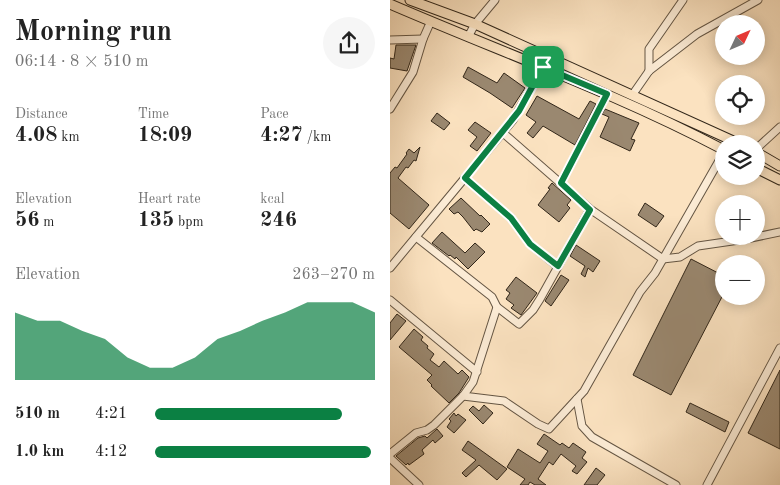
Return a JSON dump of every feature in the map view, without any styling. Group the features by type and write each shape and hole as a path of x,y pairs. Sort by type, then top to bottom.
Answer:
{"main road":[{"path":"410,0 475,24 721,135"},
{"path":"390,4 607,94 686,130 715,146"},
{"path":"765,156 780,166"},
{"path":"765,172 780,180"}],"street":[{"path":"468,37 475,24 495,0"},
{"path":"649,71 649,50 683,0"},
{"path":"633,94 649,71 701,31 758,0"},
{"path":"390,109 413,72 423,39 431,22"},
{"path":"390,40 423,39"},
{"path":"390,268 519,111 543,67"},
{"path":"561,183 607,94"},
{"path":"765,141 780,127"},
{"path":"502,132 590,210 663,259 680,257 698,246 780,232"},
{"path":"463,396 504,401 549,430 584,391 640,292 656,273 715,167"},
{"path":"465,178 511,218 530,244 558,266"},
{"path":"416,237 492,297 497,307 519,324 533,310 590,210"},
{"path":"390,300 477,372"},
{"path":"390,454 416,433 427,430 434,425 463,396 473,382 477,372 497,307"},
{"path":"707,485 780,348"},
{"path":"577,400 582,426 592,437 676,485"},
{"path":"390,458 418,485"}],"building":[{"path":"396,45 416,45 407,71 390,68 390,58 394,59"},
{"path":"468,67 497,83 504,73 525,88 512,108 463,77"},
{"path":"537,96 579,119 590,101 596,104 575,145 543,126 533,138 527,133 536,122 526,115"},
{"path":"605,109 639,123 631,139 635,140 630,151 600,137 609,117 602,114"},
{"path":"437,113 450,123 444,130 431,121"},
{"path":"475,122 491,133 477,151 470,146 477,137 468,130"},
{"path":"420,147 416,161 414,160 408,168 406,167 398,178 429,205 409,229 390,213 390,173 395,167 397,168 409,149 414,153"},
{"path":"552,183 571,200 567,205 570,208 559,222 538,205 550,189 548,188"},
{"path":"461,198 490,224 482,232 476,229 474,231 458,212 454,214 449,209"},
{"path":"645,203 664,216 656,227 638,215"},
{"path":"442,232 465,253 475,243 485,252 468,269 456,257 455,259 449,256 432,243"},
{"path":"576,245 600,261 593,272 588,268 585,277 581,274 585,266 570,256"},
{"path":"691,259 715,271 715,305 718,305 671,395 633,375"},
{"path":"561,275 569,280 551,306 545,301"},
{"path":"516,277 537,293 521,315 511,308 514,305 506,299 510,293 506,290"},
{"path":"397,314 406,321 390,340 390,323"},
{"path":"414,329 423,337 421,340 434,354 430,360 439,367 444,361 458,374 462,370 469,377 459,393 449,403 427,380 432,375 399,347"},
{"path":"780,370 780,449 748,433"},
{"path":"690,403 729,422 725,432 686,412"},
{"path":"484,405 493,413 483,424 469,410 473,406 479,411"},
{"path":"454,413 456,416 458,414 466,420 454,433 447,427 451,421 449,419"},
{"path":"437,429 443,436 435,443 433,440 422,450 424,454 409,465 408,463 406,465 396,456 418,438 425,436 427,438"},
{"path":"544,434 560,445 562,443 569,448 573,443 586,452 582,458 587,462 577,474 572,471 576,466 561,454 553,465 549,462 538,479 546,485 535,485 530,482 528,485 520,485 525,479 507,467 518,449 540,463 548,451 537,444"},
{"path":"468,441 507,469 497,480 479,465 466,477 462,473 476,460 462,450"},
{"path":"596,468 605,475 597,485 584,485"}],"route":[{"path":"543,67 607,94 561,183 590,210 558,266 530,244 511,218 465,178 513,120 543,67"}]}
